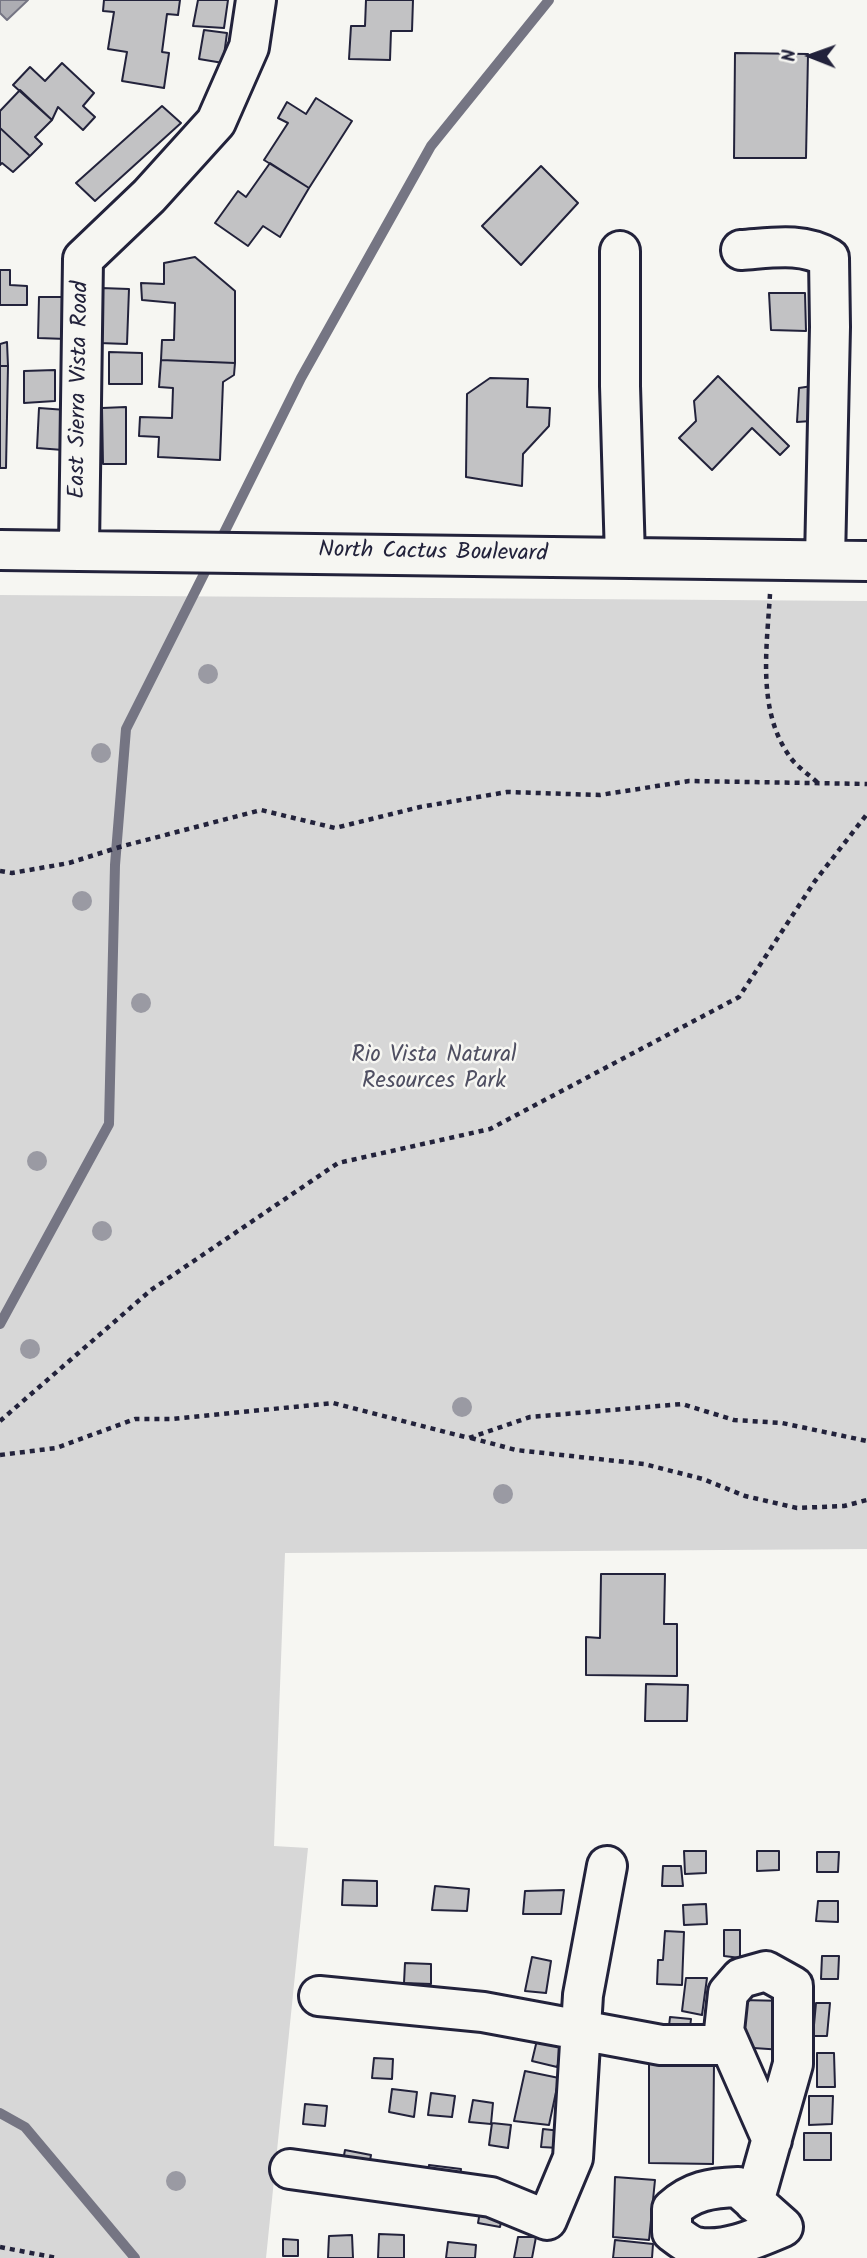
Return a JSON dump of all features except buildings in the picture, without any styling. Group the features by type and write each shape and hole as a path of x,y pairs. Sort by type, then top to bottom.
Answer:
{"street":[{"name":"East Sierra Vista Road","path":"79,548 83,259 149,196 216,122 249,47 256,0"},
{"path":"741,250 795,247 817,251 829,258 825,560"},
{"path":"620,251 620,400 625,558"},
{"name":"North Cactus Boulevard","path":"0,550 79,548 867,561"},
{"path":"290,2169 491,2197 547,2220 573,2158 583,1995 607,1866"},
{"path":"754,2202 772,2140 793,2064 793,1986 765,1971 741,1978 729,1993 724,2031 772,2140"},
{"path":"319,1996 483,2012 661,2045 730,2045"},
{"path":"738,2187 783,2227 751,2241 717,2248 674,2247 672,2209 687,2195 709,2188 738,2187"}],"path":[{"path":"770,594 766,661 768,708 788,755 820,785"},
{"path":"0,871 12,873 69,863 261,810 335,828 420,807 508,792 600,795 689,780 867,784"},
{"path":"0,1421 151,1290 338,1163 489,1129 739,997 815,881 867,814"},
{"path":"0,1455 56,1448 135,1419 172,1419 333,1403 516,1450 643,1464 703,1479 745,1496 797,1508 844,1506 867,1500"},
{"path":"469,1438 530,1417 682,1404 734,1420 782,1423 867,1440"},
{"path":"0,2246 57,2258"}],"green space":[{"name":"Rio Vista Natural Resources Park","path":"0,595 867,601 867,1549 285,1553 274,1846 308,1848 266,2258 0,2258"}],"shaded area":[{"path":"0,0 28,0 7,20 0,13"}],"waterway":[{"path":"218,545 301,378 431,146 549,0"},
{"path":"0,1324 109,1124 115,865 126,729 210,562"},
{"path":"0,2113 25,2127 135,2258"}]}
